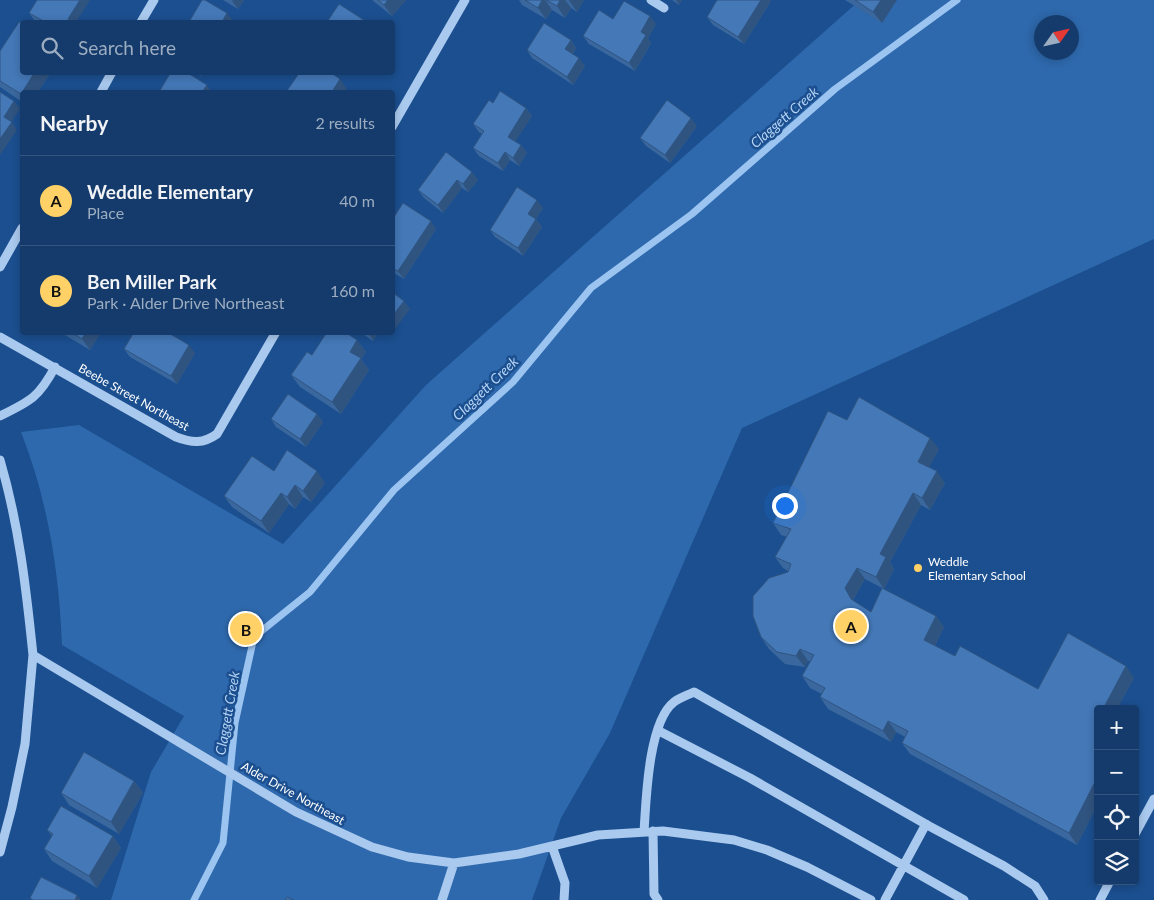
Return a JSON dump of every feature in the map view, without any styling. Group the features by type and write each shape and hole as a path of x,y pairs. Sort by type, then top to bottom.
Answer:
{"street":[{"path":"142,20 154,0"},
{"path":"395,122 464,0"},
{"path":"651,0 664,8"},
{"path":"102,90 110,75"},
{"path":"0,267 20,232"},
{"name":"Beebe Street Northeast","path":"0,336 176,437 191,442 203,442 218,434 274,335"},
{"path":"0,416 26,403 44,388 55,367"},
{"path":"0,460 9,491 25,570 33,655 25,744 12,807 0,852"},
{"name":"Alder Drive Northeast","path":"33,655 296,812 372,848 408,857 454,863 519,854 598,835 663,831 734,840 767,850 807,867 870,900"},
{"path":"658,900 654,894 649,832 648,770 659,731 673,703 694,692 926,824 1004,866 1035,886 1044,900"},
{"path":"659,731 750,778 964,900"},
{"path":"1139,827 1154,799"},
{"path":"885,900 926,824"},
{"path":"552,846 565,883 564,900"},
{"path":"442,900 454,863"},
{"path":"1100,900 1108,885"}],"shaded area":[{"path":"860,0 1154,0 1154,239 742,428 610,733 561,818 532,900 111,900 151,772 184,716 62,645 55,563 45,510 21,432 79,425 283,544 426,385"}],"building":[{"path":"37,0 80,0 68,19 70,20 41,20 29,13"},
{"path":"202,0 227,13 223,20 190,20"},
{"path":"378,0 388,0 384,5"},
{"path":"525,0 542,0 538,8"},
{"path":"546,0 560,0 557,6"},
{"path":"717,0 761,0 738,37 707,17"},
{"path":"855,0 881,0 873,12"},
{"path":"624,1 650,16 641,32 646,35 629,63 583,36 599,10 613,19"},
{"path":"339,4 364,20 328,20"},
{"path":"20,23 20,75 33,75 24,90 20,90 20,93 0,81 0,51"},
{"path":"544,23 571,40 565,49 579,58 567,77 527,50"},
{"path":"169,75 191,75 207,85 203,90 160,90"},
{"path":"298,75 334,75 340,79 333,90 287,90"},
{"path":"500,91 526,108 508,137 521,145 513,158 505,152 498,163 473,148 484,131 473,124 489,100 493,103"},
{"path":"0,92 14,101 4,117 12,122 0,139"},
{"path":"667,100 691,118 665,155 640,138"},
{"path":"446,152 472,172 463,184 457,180 438,205 418,190"},
{"path":"517,187 537,200 528,214 536,219 518,248 490,230"},
{"path":"403,203 431,221 398,271 395,270 395,215"},
{"path":"395,294 404,301 395,313"},
{"path":"76,335 84,335 82,339"},
{"path":"132,335 172,335 189,345 171,376 124,349"},
{"path":"325,335 350,335 357,340 350,352 361,358 332,402 291,375 307,352 312,355"},
{"path":"288,394 317,414 300,439 271,419"},
{"path":"859,397 930,438 918,462 937,471 922,498 913,493 880,554 886,557 876,577 857,568 845,588 851,599 871,612 882,588 936,616 924,640 955,656 960,646 1038,689 1068,633 1126,666 1105,705 1094,705 1094,784 1069,833 902,743 908,731 888,721 883,731 820,697 825,688 802,676 814,655 800,649 796,656 777,652 761,637 753,616 753,596 769,578 788,572 791,564 775,557 791,529 773,523 828,411 847,420"},
{"path":"287,450 317,471 303,491 295,485 287,497 281,493 261,521 224,496 252,456 274,471"},
{"path":"84,752 134,781 111,822 61,793"},
{"path":"61,806 113,836 89,876 44,849 53,834 47,830"},
{"path":"41,877 77,895 75,900 33,900 30,898"}],"waterway":[{"name":"Claggett Creek","path":"194,900 223,843 235,723 254,637 310,592 394,490 513,382 591,288 692,214 835,89 957,0"}],"place":[{"name":"Weddle Elementary School","path":"918,568"},
{"name":"Weddle Elementary","path":"851,626"},
{"name":"Ben Miller Park","path":"246,629"}]}
